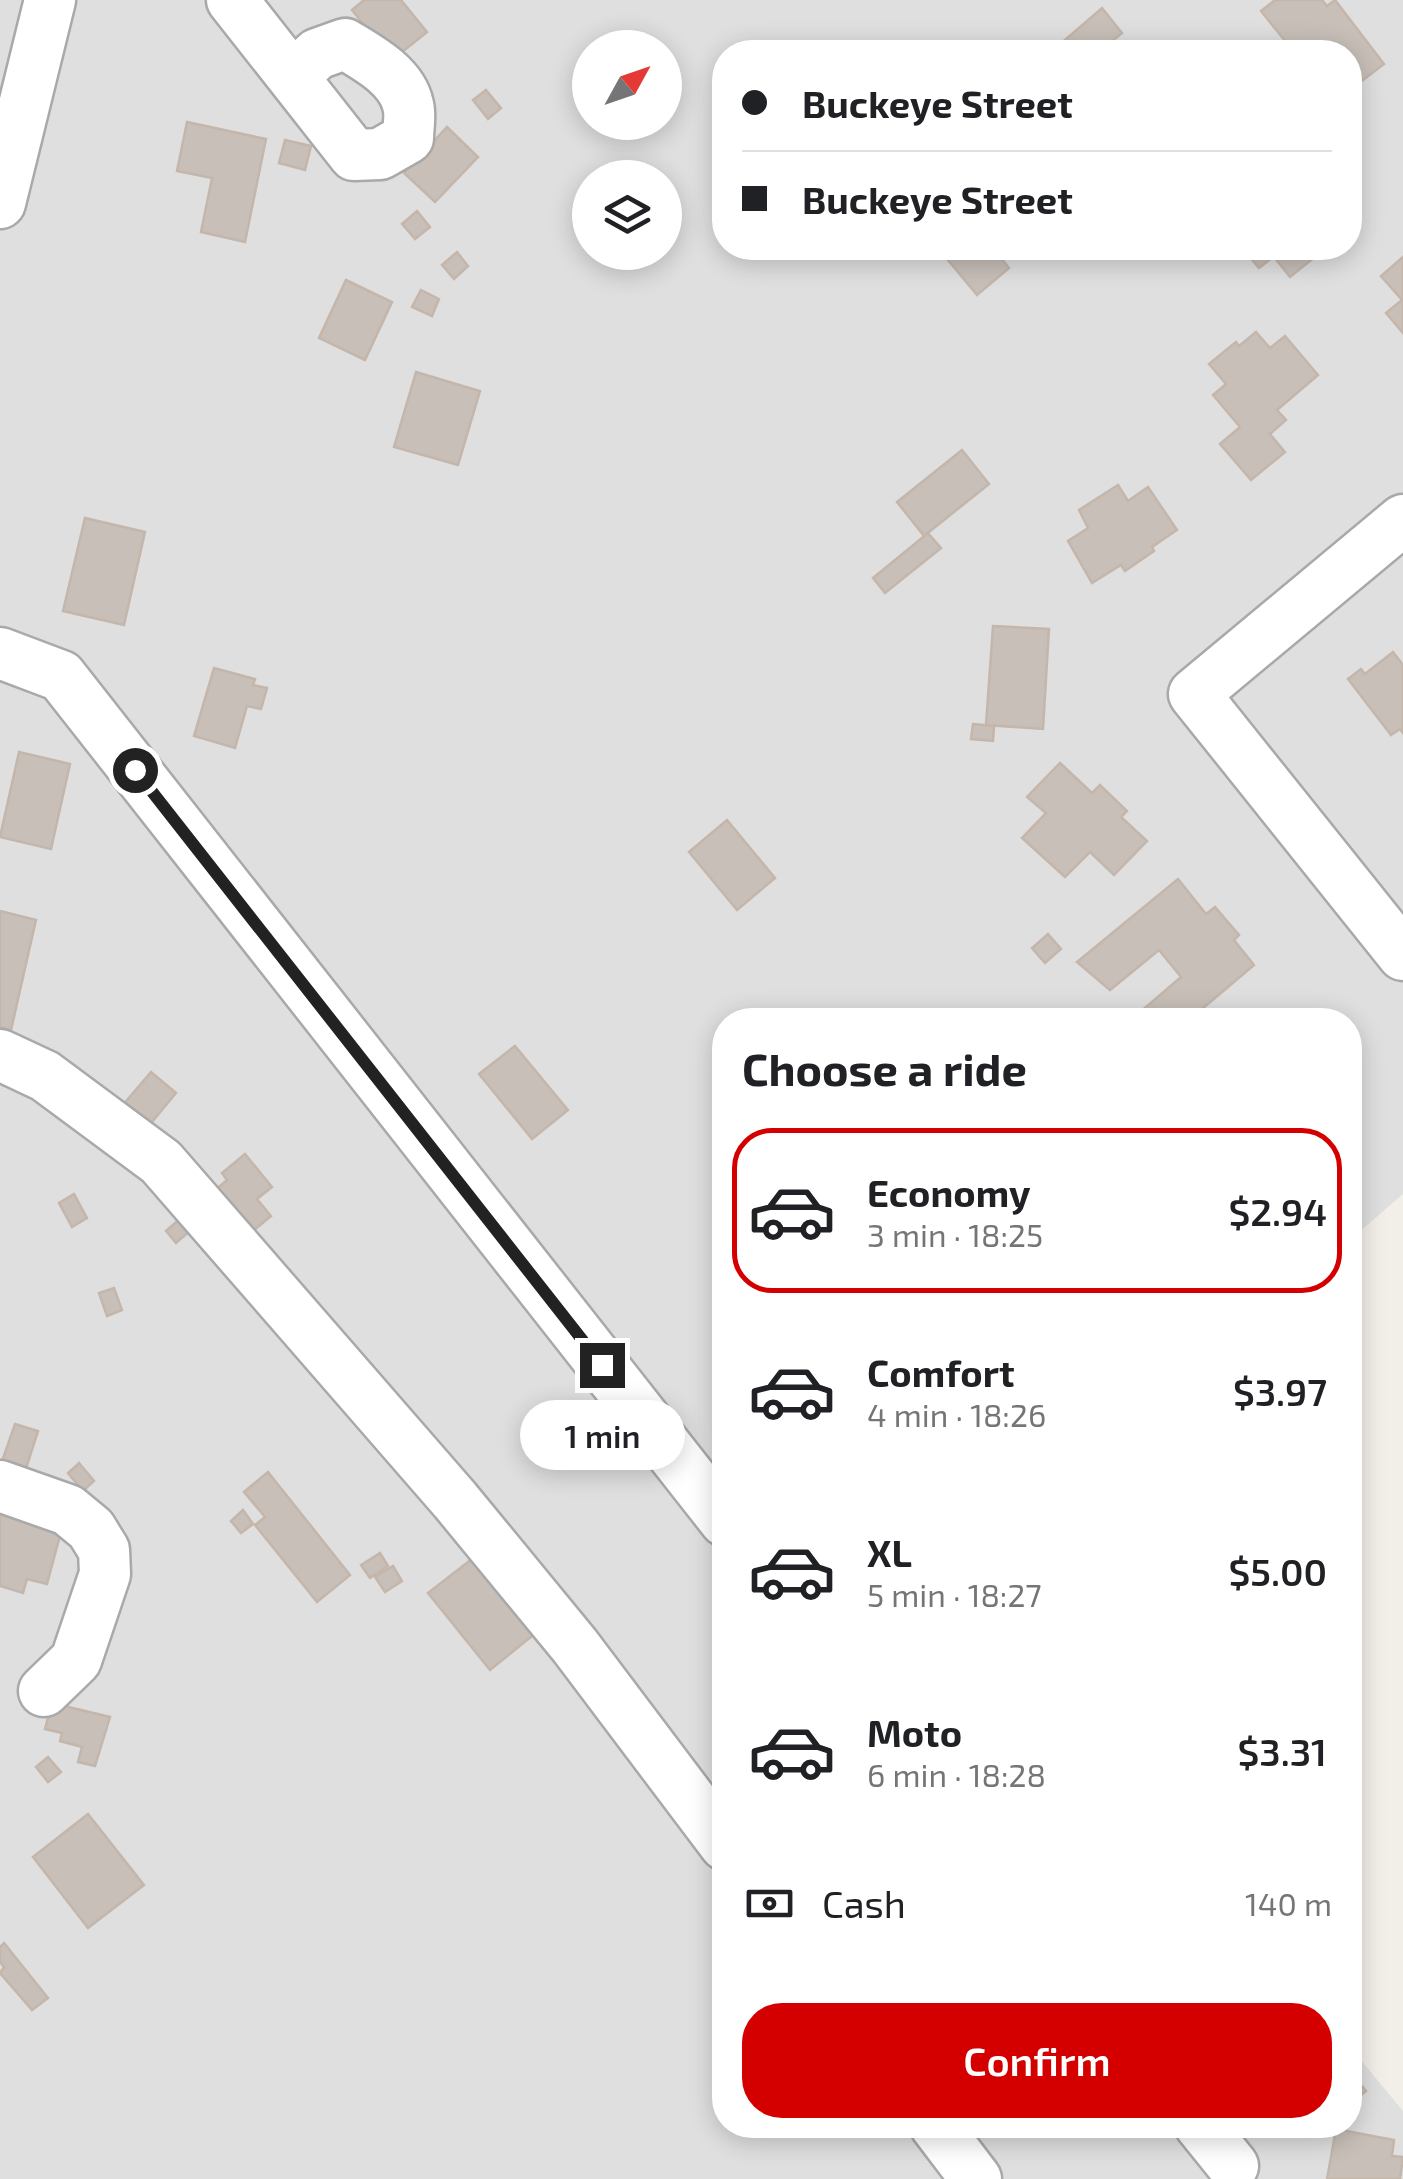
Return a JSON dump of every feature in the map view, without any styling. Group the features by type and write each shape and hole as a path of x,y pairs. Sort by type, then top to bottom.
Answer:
{"street":[{"path":"0,202 50,0"},
{"path":"232,0 293,78"},
{"path":"1403,520 1194,694 1403,955"},
{"path":"0,653 61,676 712,1504"},
{"path":"0,1055 44,1076 160,1162 479,1529 576,1646 712,1828"},
{"path":"0,1486 68,1510 91,1529 104,1550 105,1574 76,1660 44,1690"},
{"path":"945,2138 976,2179"},
{"path":"1210,2138 1233,2166"}],"shaded area":[{"path":"0,0 1403,0 1403,1194 1362,1230 1362,1008 712,1008 712,2138 1362,2138 1362,2061 1403,2111 1403,2179 0,2179"}],"building":[{"path":"364,0 401,0 427,32 392,60 352,10"},
{"path":"1275,0 1322,0 1327,6 1335,0 1384,64 1362,81 1362,40 1284,40 1261,11"},
{"path":"1102,8 1122,33 1114,40 1065,40"},
{"path":"486,90 501,108 488,119 473,100"},
{"path":"187,122 266,139 245,242 201,232 212,178 177,171"},
{"path":"447,127 478,157 435,202 404,173"},
{"path":"285,140 311,146 305,170 279,163"},
{"path":"417,211 430,227 415,239 402,224"},
{"path":"457,252 468,266 454,279 442,265"},
{"path":"1403,257 1403,333 1386,313 1402,300 1381,276"},
{"path":"948,260 1003,260 1009,268 977,295"},
{"path":"1252,260 1269,260 1259,268"},
{"path":"1277,260 1311,260 1290,277"},
{"path":"346,280 392,302 365,360 319,338"},
{"path":"421,290 439,299 432,316 412,307"},
{"path":"1256,332 1270,348 1285,336 1318,375 1277,410 1286,420 1270,434 1285,452 1251,480 1220,444 1240,427 1213,395 1226,384 1209,364"},
{"path":"416,372 480,391 458,465 394,447"},
{"path":"962,450 989,484 924,536 897,502"},
{"path":"1118,485 1128,501 1148,487 1177,530 1125,571 1121,565 1092,583 1068,541 1088,528 1079,510"},
{"path":"85,518 145,532 124,625 63,611"},
{"path":"928,533 941,548 885,593 873,578"},
{"path":"993,626 1049,629 1043,729 986,725"},
{"path":"1393,652 1403,665 1403,733 1400,729 1391,735 1348,679 1361,669 1365,674"},
{"path":"214,668 255,679 253,685 267,688 261,709 247,706 235,748 194,736"},
{"path":"973,724 994,726 993,741 971,739"},
{"path":"19,752 70,764 51,849 0,837"},
{"path":"1060,763 1092,793 1100,785 1127,811 1121,817 1147,841 1114,875 1090,852 1065,877 1022,838 1046,813 1027,797"},
{"path":"727,820 775,878 737,910 689,852"},
{"path":"1178,879 1206,914 1215,907 1239,935 1234,940 1254,965 1203,1008 1145,1008 1181,977 1159,950 1110,990 1077,962"},
{"path":"0,911 36,920 11,1030 0,1027"},
{"path":"1048,934 1061,949 1045,963 1032,948"},
{"path":"515,1046 568,1110 532,1139 479,1074"},
{"path":"151,1072 176,1093 147,1128 122,1106"},
{"path":"245,1154 272,1187 257,1199 271,1216 242,1240 206,1198 227,1180 222,1173"},
{"path":"74,1194 87,1218 72,1227 59,1203"},
{"path":"183,1216 193,1228 176,1243 166,1231"},
{"path":"114,1288 122,1310 107,1316 99,1293"},
{"path":"15,1424 38,1431 22,1481 0,1467"},
{"path":"79,1463 94,1481 83,1491 68,1473"},
{"path":"268,1472 350,1575 317,1602 255,1525 265,1517 244,1492"},
{"path":"0,1499 65,1517 47,1584 27,1579 23,1593 0,1586"},
{"path":"243,1510 253,1524 241,1533 231,1521"},
{"path":"481,1552 542,1628 490,1670 428,1593"},
{"path":"380,1553 388,1566 370,1578 361,1565"},
{"path":"393,1566 402,1581 385,1592 375,1577"},
{"path":"52,1703 110,1717 95,1766 78,1762 82,1747 60,1741 62,1733 45,1729"},
{"path":"48,1757 61,1772 48,1782 36,1767"},
{"path":"88,1814 144,1885 88,1928 33,1857"},
{"path":"4,1943 48,1998 32,2010 0,1973 4,1967 0,1947"},
{"path":"1362,2134 1394,2140 1392,2156 1403,2157 1400,2179 1327,2179 1334,2138 1362,2138"}],"route":[{"path":"135,770 602,1365"}]}
